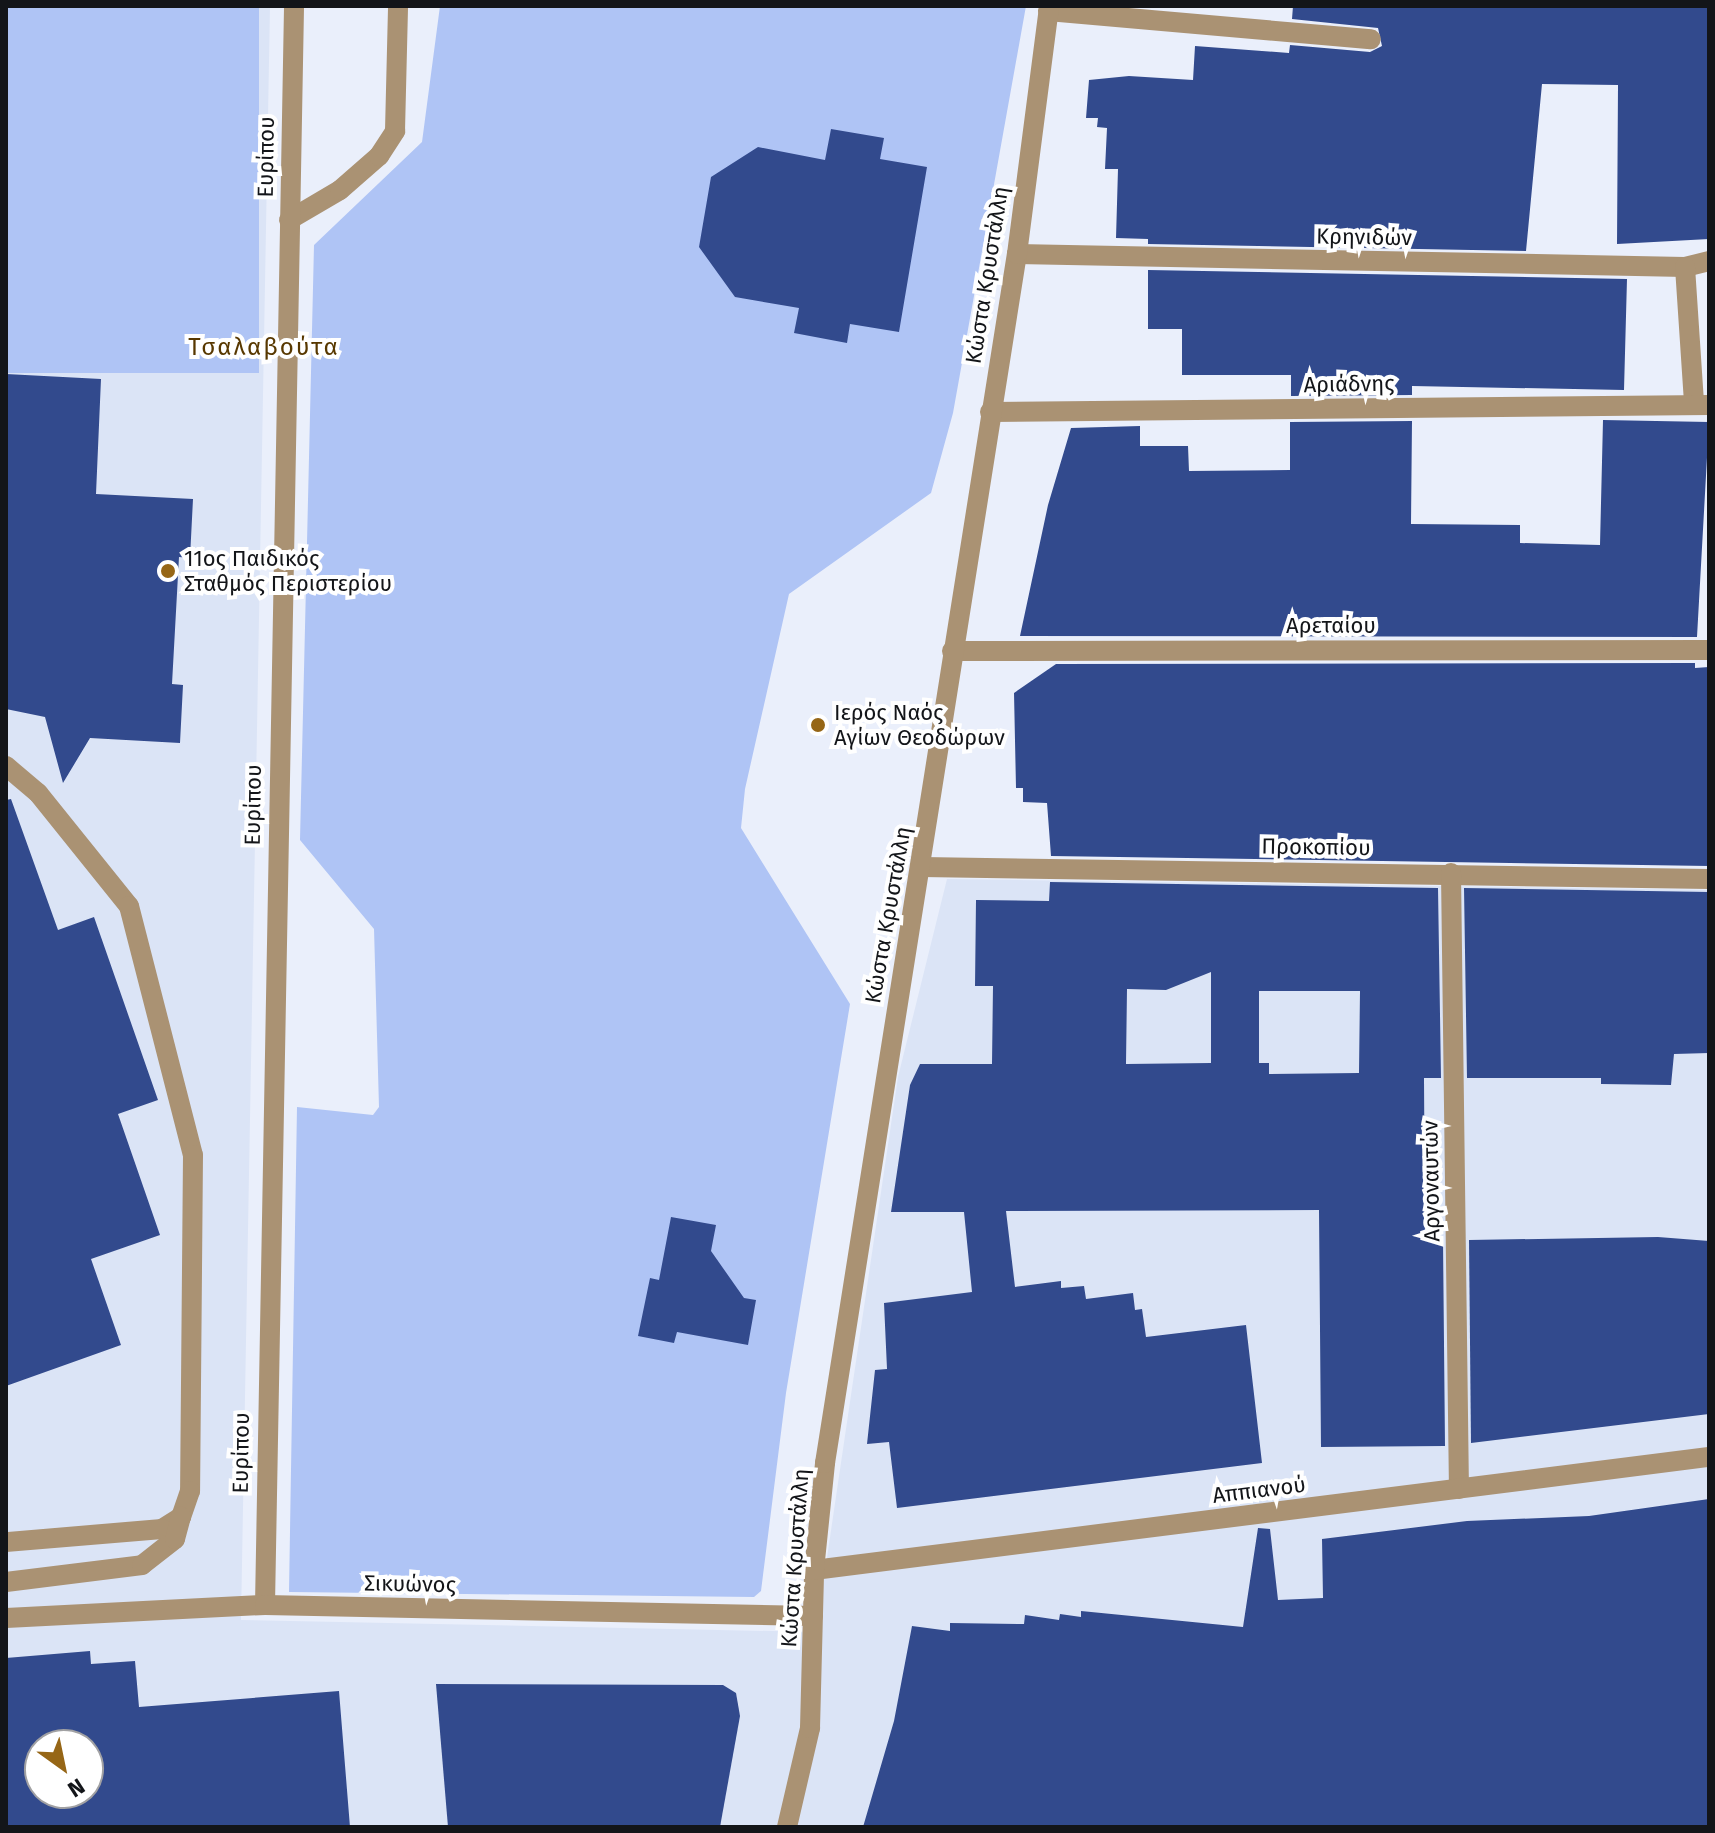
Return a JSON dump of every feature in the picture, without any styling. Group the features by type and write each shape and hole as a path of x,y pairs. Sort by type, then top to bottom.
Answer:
{"street":[{"name":"Ευρίπου","path":"265,1605 294,6"},
{"path":"289,220 340,190 379,156 395,131 398,6"},
{"name":"Κώστα Κρυστάλλη","path":"787,1827 810,1728 814,1570 877,1116 922,867 952,651 1017,254 1048,8 1371,39"},
{"name":"Κρηνιδών","path":"1017,254 1685,267 1709,261"},
{"path":"1685,267 1701,404"},
{"name":"Αριάδνης","path":"990,412 1701,404"},
{"path":"1709,637 1709,650"},
{"name":"Αρεταίου","path":"952,651 1709,650"},
{"path":"6,766 38,793 129,906 193,1155 190,1491 175,1539 142,1565 6,1582"},
{"name":"Προκοπίου","path":"922,867 1709,879"},
{"name":"Αργοναυτών","path":"1451,873 1459,1489"},
{"name":"Αππιανού","path":"814,1570 1709,1457"},
{"path":"6,1542 162,1529 181,1517"},
{"name":"Σικυώνος","path":"6,1618 265,1605 813,1616"}],"shaded area":[{"path":"6,6 270,6 241,1620 816,1632 898,1077 947,879 1709,890 1709,1827 6,1827"},
{"path":"6,6 259,6 259,373 6,373"},
{"path":"440,6 1026,6 953,413 931,493 789,594 745,789 741,828 850,1004 786,1393 761,1591 754,1597 289,1592 297,1107 373,1115 379,1107 374,929 300,840 314,245 422,142"}],"building":[{"path":"1293,6 1709,6 1709,239 1617,244 1618,85 1542,84 1526,251 1148,244 1148,239 1116,238 1118,169 1105,169 1107,128 1097,127 1098,118 1086,118 1089,80 1129,76 1193,80 1195,46 1289,53 1290,45 1370,52 1382,46 1378,28 1292,19"},
{"path":"831,129 884,138 880,159 927,167 899,332 850,324 847,343 794,333 799,308 735,297 699,247 711,177 758,147 825,160"},
{"path":"1148,270 1627,279 1624,390 1412,386 1412,395 1291,396 1291,375 1182,375 1182,329 1148,329"},
{"path":"6,374 101,379 96,494 193,499 190,558 179,557 172,684 183,685 180,743 90,738 63,783 45,717 6,709"},
{"path":"1603,420 1709,422 1697,637 1020,636 1048,505 1071,428 1140,426 1140,446 1188,446 1189,471 1290,470 1290,422 1412,421 1411,524 1520,525 1520,543 1600,545"},
{"path":"1695,663 1695,668 1709,667 1709,866 1051,856 1047,803 1023,802 1023,788 1016,788 1014,693 1056,664"},
{"path":"11,799 58,930 94,917 158,1100 118,1114 160,1235 91,1259 121,1345 6,1386 6,800"},
{"path":"1050,882 1438,888 1441,1078 1424,1078 1425,1240 1443,1240 1445,1446 1321,1447 1319,1210 1006,1211 1015,1287 1061,1281 1061,1288 1084,1286 1086,1299 1133,1293 1135,1310 1142,1309 1146,1337 1246,1325 1262,1463 897,1508 889,1442 867,1444 875,1370 887,1369 884,1303 972,1292 964,1212 891,1212 910,1085 920,1064 992,1064 993,986 975,986 976,900 1049,901","holes":["1211,972 1211,1063 1126,1064 1127,989 1166,990","1259,991 1360,991 1359,1073 1269,1074 1269,1063 1259,1063"]},
{"path":"1464,888 1709,892 1709,1053 1674,1054 1671,1085 1601,1084 1601,1078 1467,1078"},
{"path":"671,1217 716,1225 711,1251 744,1298 756,1300 748,1345 677,1332 674,1343 638,1336 650,1278 659,1280"},
{"path":"1658,1237 1709,1241 1709,1414 1471,1443 1469,1240"},
{"path":"1709,1499 1709,1827 863,1827 894,1721 912,1626 950,1631 950,1623 1024,1624 1025,1615 1059,1620 1060,1614 1081,1617 1081,1611 1243,1627 1258,1528 1270,1529 1278,1600 1323,1598 1322,1539 1467,1521 1589,1516"},
{"path":"90,1651 91,1664 135,1661 139,1707 339,1691 350,1827 6,1827 6,1658"},
{"path":"436,1684 723,1685 736,1693 740,1716 720,1827 448,1827"}],"place":[{"name":"11ος Παιδικός Σταθμός Περιστερίου","path":"168,571"},
{"name":"Ιερός Ναός Αγίων Θεοδώρων","path":"818,725"}],"district":[{"name":"Τσαλαβούτα","path":"264,348"}]}
